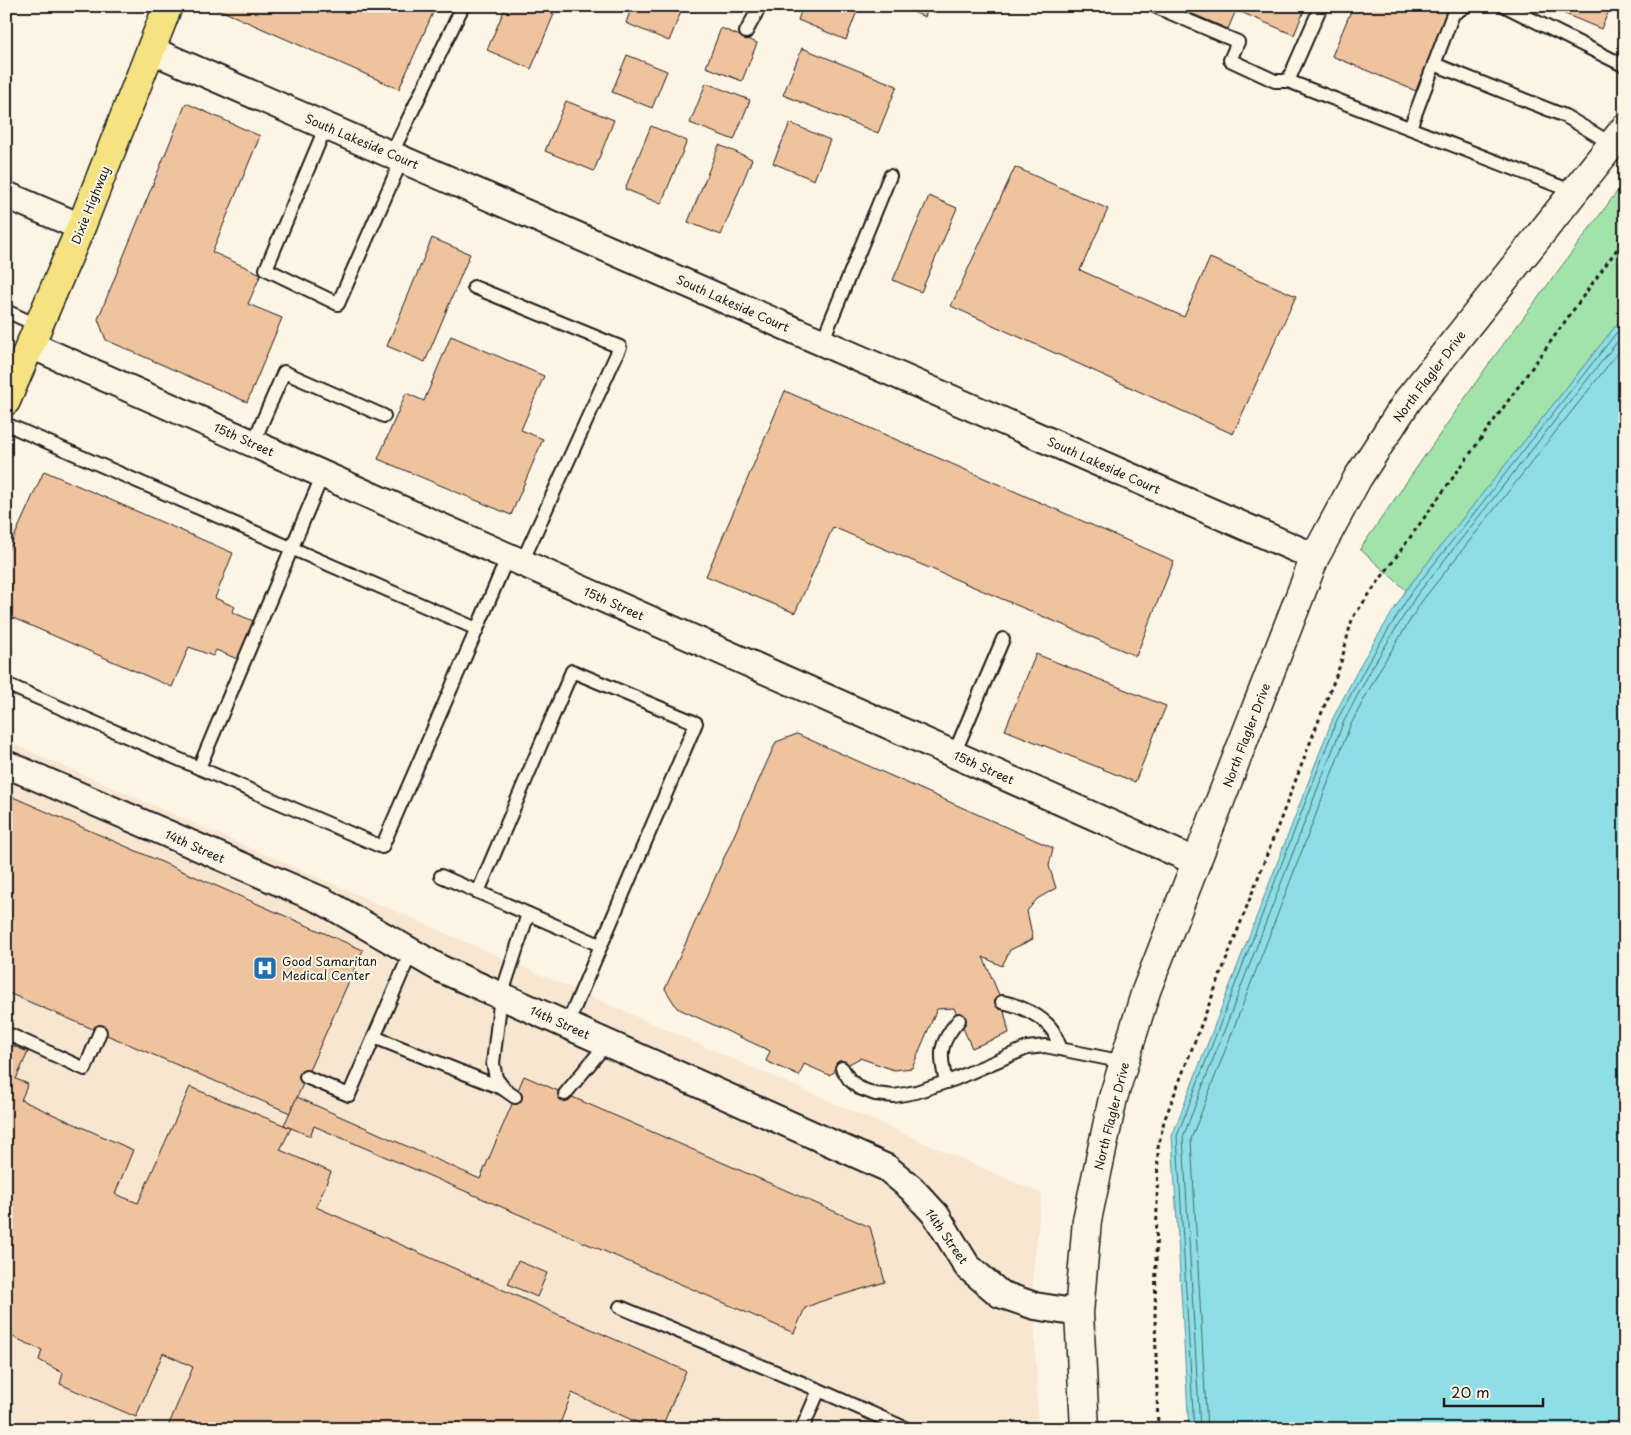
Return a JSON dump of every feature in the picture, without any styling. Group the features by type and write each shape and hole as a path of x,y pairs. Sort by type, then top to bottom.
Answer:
{"main road":[{"name":"Dixie Highway","path":"6,401 81,227 168,6"}],"street":[{"name":"South Lakeside Court","path":"150,50 1315,557"},
{"name":"North Flagler Drive","path":"1085,1429 1079,1313 1087,1220 1113,1098 1146,991 1315,557 1357,479 1408,400 1618,136"},
{"path":"6,195 81,227"},
{"name":"15th Street","path":"35,336 253,443 1197,862"},
{"name":"14th Street","path":"6,764 323,902 441,969 887,1168 911,1188 936,1216 967,1266 1000,1294 1035,1306 1079,1313"}],"lane":[{"path":"746,32 760,6"},
{"path":"1154,6 1238,42 1230,60 1275,81 1288,81 1574,192"},
{"path":"1288,81 1321,6"},
{"path":"1410,128 1453,14 1466,6"},
{"path":"1505,6 1625,66"},
{"path":"326,126 266,269 338,304 397,157 461,10"},
{"path":"1434,64 1618,136"},
{"path":"822,342 890,176"},
{"path":"6,684 382,847 477,629 515,559 620,347 474,287"},
{"path":"6,311 35,336"},
{"path":"253,443 284,372 384,416"},
{"path":"6,424 477,629"},
{"path":"199,768 323,474"},
{"path":"954,754 1004,639"},
{"path":"478,892 572,671 696,723 567,1026"},
{"path":"441,876 600,945"},
{"path":"374,1037 510,1093 496,1078 493,1063 501,996 528,914"},
{"path":"306,1077 349,1095 411,952"},
{"path":"1002,1002 1026,1010 1040,1018 1052,1030 1061,1049"},
{"path":"946,1082 942,1063 942,1047 951,1029 959,1020"},
{"path":"6,1033 85,1069 100,1032"},
{"path":"564,1094 607,1043"},
{"path":"842,1068 849,1080 859,1088 875,1094 894,1096 916,1092 946,1082 1027,1048 1045,1046 1124,1062"},
{"path":"620,1307 907,1429"},
{"path":"802,1429 818,1390"}],"path":[{"path":"1158,1429 1154,1318 1158,1148 1164,1121 1346,651 1348,633 1353,617 1625,238"}],"shaded area":[{"name":"Good Samaritan Medical Center","path":"6,741 1042,1194 1033,1274 1038,1429 6,1429"}],"green space":[{"path":"1625,181 1625,314 1406,590 1360,549 1488,365"}],"water":[{"path":"1625,314 1625,1429 1189,1429 1172,1136 1333,718 1363,660 1406,590"}],"building":[{"path":"211,6 436,6 399,89"},
{"path":"506,6 536,6 554,14 531,69 487,50"},
{"path":"632,6 683,7 669,41 626,23"},
{"path":"803,6 859,6 846,40 798,20"},
{"path":"898,6 929,6 925,17"},
{"path":"1174,6 1306,6 1294,35 1236,10 1228,29"},
{"path":"1353,6 1451,6 1416,91 1332,56"},
{"path":"1546,6 1611,6 1601,29"},
{"path":"721,28 757,43 742,81 706,67"},
{"path":"802,48 897,86 878,133 783,95"},
{"path":"627,55 667,71 652,108 612,92"},
{"path":"706,83 750,100 734,140 690,123"},
{"path":"566,101 614,120 594,171 545,151"},
{"path":"186,103 260,136 212,252 261,274 248,304 282,318 247,402 106,340 98,319"},
{"path":"790,123 830,140 814,180 773,163"},
{"path":"651,126 687,141 661,204 625,189"},
{"path":"719,145 752,159 721,235 688,222"},
{"path":"1015,167 1108,209 1080,270 1184,317 1210,258 1296,296 1233,434 951,306"},
{"path":"929,196 957,208 921,292 893,280"},
{"path":"432,238 470,254 425,362 387,346"},
{"path":"451,336 544,376 521,430 543,439 511,515 378,459 406,393 424,401"},
{"path":"785,391 1174,561 1136,656 833,527 795,613 706,576"},
{"path":"44,471 233,553 215,598 235,607 232,612 258,623 242,661 216,650 213,656 189,647 172,687 6,615 6,555"},
{"path":"1036,654 1166,706 1135,782 1005,730"},
{"path":"797,734 1053,848 1049,866 1056,888 1037,899 1027,911 1033,939 1010,950 1002,966 983,957 1002,1002 1009,1033 972,1048 954,1008 937,1009 912,1068 894,1070 860,1058 829,1075 804,1064 799,1076 766,1061 770,1051 677,1008 665,989 776,742"},
{"path":"6,794 363,950 290,1113 6,992"},
{"path":"6,1043 28,1052 16,1079 28,1084 21,1100 133,1150 115,1194 138,1203 190,1087 291,1128 280,1150 331,1172 316,1207 686,1371 661,1429 652,1429 572,1393 559,1426 565,1429 167,1429 193,1367 163,1353 136,1417 60,1384 63,1373 39,1360 42,1350 6,1334"},
{"path":"524,1076 870,1227 885,1282 805,1308 794,1333 314,1126 310,1136 284,1125 297,1097 480,1179"},
{"path":"518,1261 547,1273 537,1297 508,1284"}],"place":[{"name":"Good Samaritan Medical Center","path":"265,968"}]}
